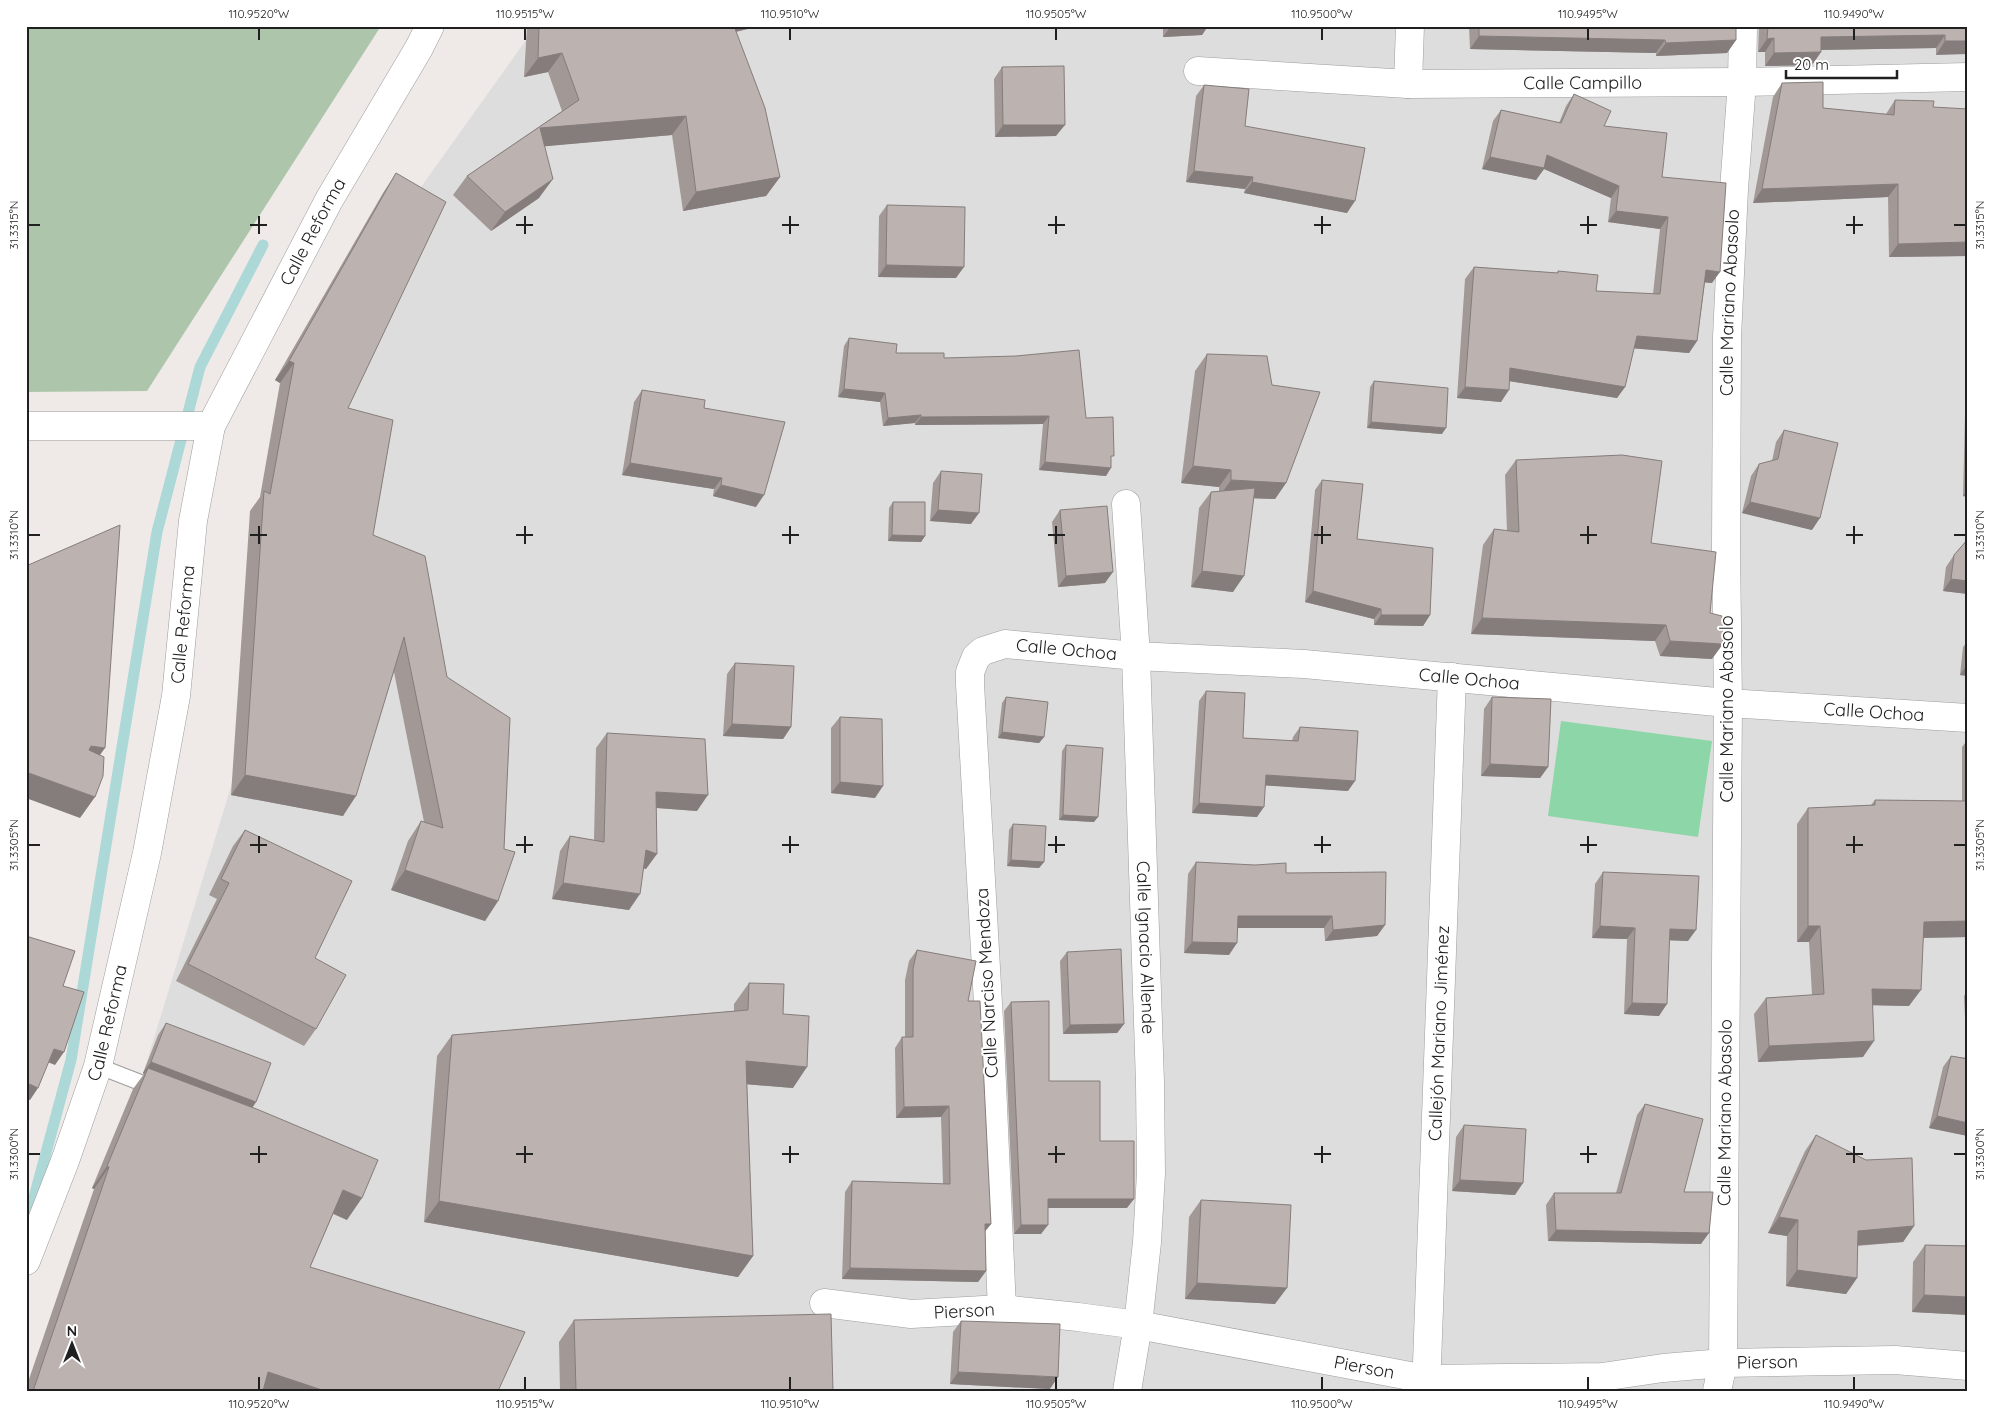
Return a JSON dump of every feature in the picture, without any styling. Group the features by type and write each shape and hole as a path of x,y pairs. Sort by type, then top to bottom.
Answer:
{"street":[{"name":"Calle Reforma","path":"26,1261 66,1161 98,1066 147,853 176,696 193,520 211,426 329,200 419,48 430,26"},
{"path":"1408,84 1410,26"},
{"name":"Calle Mariano Abasolo","path":"1717,1391 1723,1363 1728,703 1726,549 1727,336 1734,189 1742,82 1743,26"},
{"name":"Calle Campillo","path":"1198,71 1408,84 1742,82 1968,77"},
{"path":"26,426 211,426"},
{"name":"Calle Ignacio Allende","path":"1126,504 1136,656 1150,1083 1151,1173 1147,1242 1138,1325 1127,1391"},
{"name":"Calle Ochoa","path":"976,657 983,651 1005,644 1136,656 1304,664 1728,703 1968,718"},
{"name":"Calle Narciso Mendoza","path":"976,657 970,672 970,684 990,1039 1002,1309"},
{"name":"Callejón Mariano Jiménez","path":"1426,1385 1452,677"},
{"name":"Pierson","path":"824,1303 911,1314 1002,1309 1138,1325 1426,1385 1602,1377 1663,1368 1723,1363 1895,1360 1968,1366"}],"lane":[{"path":"98,1066 171,1094"}],"shaded area":[{"path":"536,26 1968,26 1968,1391 46,1391 304,548 328,317"}],"green space":[{"path":"26,26 381,26 147,391 26,392"},
{"path":"1561,721 1712,741 1698,837 1548,816"}],"building":[{"path":"539,26 734,26 765,108 780,177 696,192 686,116 540,128 553,179 505,212 467,176 579,100 562,53 538,58"},
{"path":"1479,26 1736,26 1736,40 1666,43 1665,40 1479,36"},
{"path":"1768,26 1968,26 1968,41 1945,41 1945,35 1821,37 1821,52 1774,53 1774,38 1767,39"},
{"path":"1064,66 1065,125 1003,125 1002,67"},
{"path":"1823,82 1823,108 1894,115 1895,100 1934,101 1933,107 1968,109 1968,242 1898,244 1898,184 1762,189 1782,83"},
{"path":"1204,85 1249,89 1245,126 1365,148 1355,201 1252,182 1253,177 1194,171"},
{"path":"1574,94 1611,111 1604,126 1667,133 1662,177 1726,183 1720,272 1706,270 1697,341 1637,336 1625,387 1510,368 1509,390 1465,387 1474,267 1598,275 1596,291 1660,294 1668,217 1616,211 1619,186 1547,155 1544,168 1490,157 1501,110 1561,123"},
{"path":"396,173 446,202 348,408 393,420 373,535 425,556 447,677 510,718 504,849 515,852 498,901 405,870 421,821 443,828 404,637 356,796 245,775 264,491 270,494 294,363 289,361"},
{"path":"887,205 965,207 964,267 886,265"},
{"path":"849,338 897,344 896,353 944,353 944,358 1016,356 1079,350 1086,418 1113,417 1114,456 1111,456 1111,468 1045,462 1049,416 921,417 921,415 888,418 885,393 844,389"},
{"path":"1207,354 1267,356 1272,385 1320,392 1286,483 1231,480 1231,470 1193,466"},
{"path":"1374,381 1448,388 1446,428 1371,422"},
{"path":"642,390 705,400 704,408 785,422 764,495 721,485 722,478 630,463"},
{"path":"1784,430 1838,443 1820,518 1750,502 1759,464 1778,459"},
{"path":"1622,455 1662,461 1651,543 1716,552 1710,613 1722,616 1723,644 1670,641 1666,625 1482,618 1494,529 1519,532 1516,460"},
{"path":"941,471 982,474 979,513 938,510"},
{"path":"1322,480 1363,484 1357,539 1433,548 1430,615 1381,615 1381,609 1313,591"},
{"path":"1255,488 1244,576 1202,571 1211,492"},
{"path":"893,502 925,502 925,536 892,535"},
{"path":"1107,506 1113,572 1066,576 1060,510"},
{"path":"120,525 105,748 91,746 89,750 104,757 103,776 95,797 26,772 26,566"},
{"path":"1968,539 1968,581 1951,579 1954,555"},
{"path":"735,663 794,666 791,727 732,724"},
{"path":"1206,691 1245,693 1243,738 1298,741 1300,727 1358,731 1355,781 1266,775 1264,807 1199,803"},
{"path":"1006,697 1048,702 1044,737 1002,732"},
{"path":"1492,697 1551,699 1548,767 1490,764"},
{"path":"840,717 882,719 883,786 840,782"},
{"path":"607,733 705,739 708,795 656,792 657,854 646,850 640,894 563,883 570,836 604,842"},
{"path":"1066,745 1103,748 1098,817 1063,815"},
{"path":"1875,800 1968,801 1968,921 1924,922 1921,990 1872,989 1874,1041 1769,1046 1766,998 1824,994 1820,926 1808,926 1808,808 1875,805"},
{"path":"1013,824 1046,826 1044,862 1011,860"},
{"path":"245,830 352,881 315,958 346,975 316,1029 188,964 229,883 221,879"},
{"path":"1196,862 1255,865 1286,863 1286,873 1386,872 1385,925 1333,930 1332,916 1238,916 1237,943 1192,942"},
{"path":"1603,872 1699,876 1696,930 1670,929 1667,1004 1632,1003 1635,928 1600,926"},
{"path":"26,936 75,951 63,986 84,992 64,1052 54,1049 38,1088 27,1083 26,1085"},
{"path":"1121,949 1124,1024 1070,1025 1067,952"},
{"path":"917,950 976,961 968,1001 980,1001 991,1224 985,1224 986,1271 850,1268 852,1181 950,1184 949,1106 904,1107 902,1037 913,1037 913,969"},
{"path":"749,983 784,984 783,1014 809,1016 807,1067 746,1061 753,1256 439,1201 452,1035 748,1010"},
{"path":"1049,1001 1049,1081 1100,1081 1100,1141 1134,1141 1134,1199 1048,1199 1048,1225 1021,1225 1011,1002"},
{"path":"166,1023 271,1063 256,1102 151,1062"},
{"path":"1951,1056 1968,1059 1968,1123 1937,1116"},
{"path":"148,1068 259,1110 378,1160 362,1198 343,1190 310,1267 525,1332 498,1391 325,1391 268,1372 263,1391 33,1391 109,1167 107,1166"},
{"path":"1645,1104 1703,1119 1684,1192 1713,1192 1709,1233 1556,1230 1554,1193 1621,1193"},
{"path":"1464,1125 1526,1129 1523,1183 1460,1180"},
{"path":"1816,1135 1866,1160 1912,1158 1914,1226 1858,1231 1857,1278 1797,1270 1798,1220 1779,1217"},
{"path":"1201,1200 1291,1205 1287,1288 1197,1283"},
{"path":"1925,1245 1968,1246 1968,1297 1924,1295"},
{"path":"831,1314 833,1391 576,1391 574,1320"},
{"path":"961,1321 1060,1324 1058,1377 958,1372"}],"waterway":[{"path":"26,1227 71,1060 157,532 200,367 263,245"}]}
